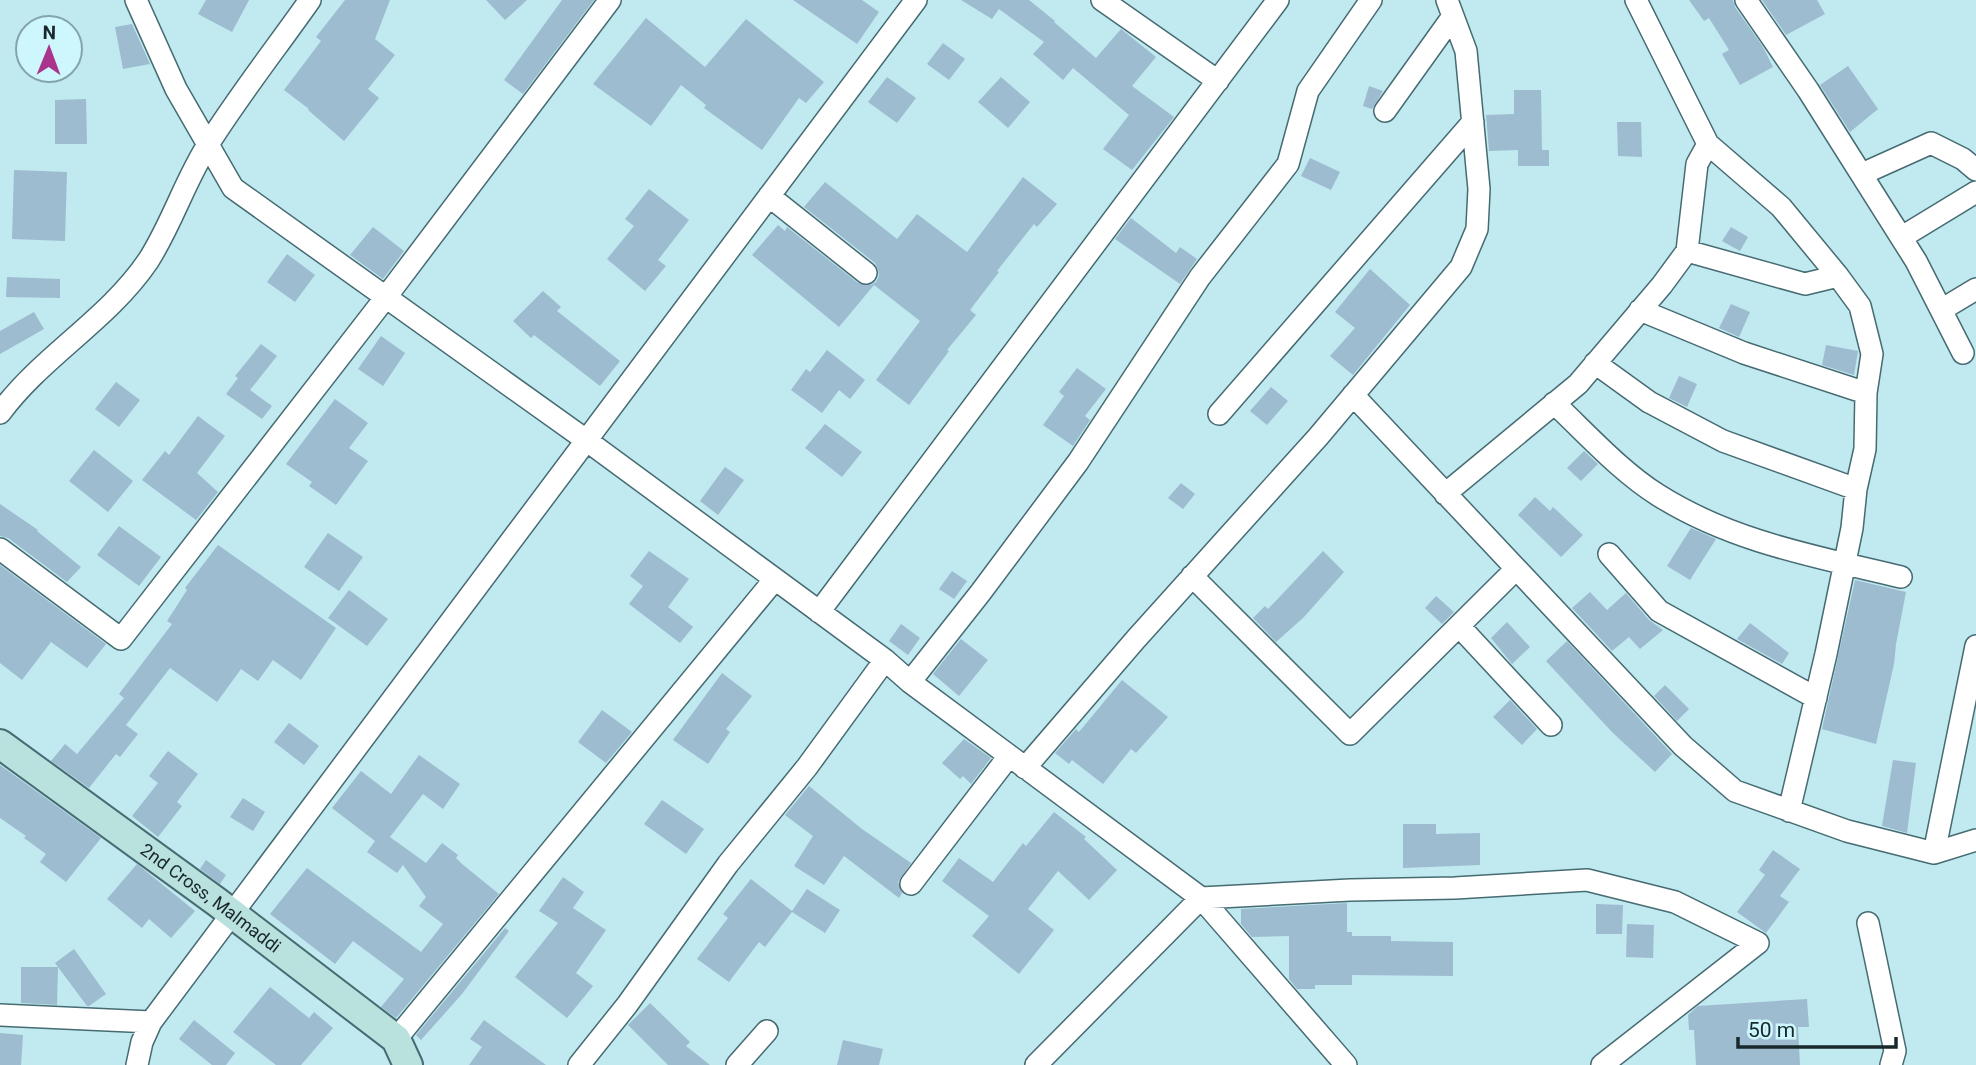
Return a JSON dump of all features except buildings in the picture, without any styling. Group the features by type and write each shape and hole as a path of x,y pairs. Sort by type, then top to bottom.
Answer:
{"street":[{"path":"136,0 176,89 233,187 819,611 1200,898 1346,1065"},
{"path":"0,413 60,350 117,299 148,260 208,144 310,0"},
{"path":"0,548 121,639 386,297 610,0"},
{"path":"137,1065 142,1042 151,1022 916,0"},
{"path":"1102,0 1218,81"},
{"path":"819,611 1278,0"},
{"path":"910,682 1078,462 1200,277 1288,163 1308,91 1370,0"},
{"path":"1636,0 1708,144 1782,206 1838,276 1860,306 1872,354 1866,393 1865,449 1816,698 1789,810"},
{"path":"1746,0 1902,237 1941,310 1971,357"},
{"path":"1385,111 1450,8"},
{"path":"911,884 1017,762 1192,576 1353,395 1461,267 1478,229 1479,189 1466,51 1450,8"},
{"path":"1219,414 1473,122"},
{"path":"1861,174 1931,143 1963,159 1976,170"},
{"path":"1445,494 1577,384 1687,251 1697,164 1708,144"},
{"path":"1902,237 1976,192"},
{"path":"769,196 866,273"},
{"path":"1687,251 1805,284 1838,276"},
{"path":"1941,310 1976,289"},
{"path":"1640,310 1744,353 1866,393"},
{"path":"1595,363 1649,402 1723,441 1856,489"},
{"path":"1353,395 1683,746 1735,791 1847,831 1934,853 1976,840"},
{"path":"1554,403 1610,456 1658,495 1713,524 1779,549 1901,577"},
{"path":"1609,554 1659,611 1816,698"},
{"path":"1192,576 1350,734 1516,569"},
{"path":"396,1039 775,579"},
{"path":"1459,626 1551,725"},
{"path":"1934,853 1976,646"},
{"path":"579,1065 728,864 807,767 885,660"},
{"name":"2nd Cross, Malmaddi","path":"0,744 233,914 396,1039 408,1065"},
{"path":"1036,1065 1200,898 1587,880 1675,902 1758,943 1602,1065"},
{"path":"1868,923 1895,1051 1891,1065"},
{"path":"0,1015 151,1022"},
{"path":"737,1065 767,1031"}]}
